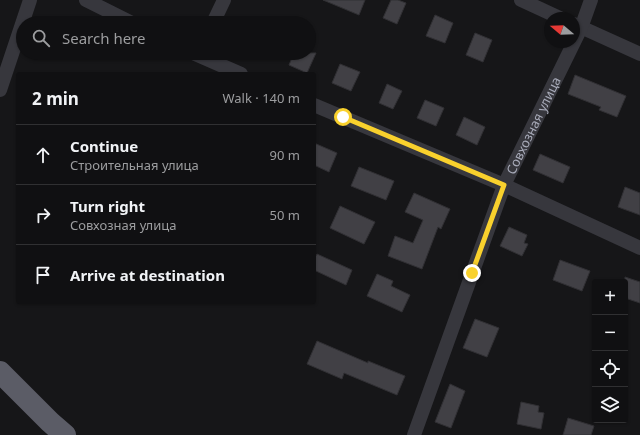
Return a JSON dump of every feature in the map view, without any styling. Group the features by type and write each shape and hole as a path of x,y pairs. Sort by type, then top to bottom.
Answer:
{"highway":[{"path":"0,372 65,435"}],"street":[{"path":"25,16 30,0"},
{"path":"86,0 118,16"},
{"path":"217,16 224,0"},
{"path":"521,0 547,12"},
{"name":"Совхозная улица","path":"580,22 591,0"},
{"path":"580,27 640,54"},
{"path":"0,90 16,42"},
{"name":"Совхозная улица","path":"414,435 504,185 568,48"},
{"path":"210,60 237,72"},
{"path":"316,106 504,185 640,248"}],"building":[{"path":"323,0 365,0 359,15"},
{"path":"391,0 398,0 406,3 397,24 383,18"},
{"path":"435,15 453,23 445,43 426,36"},
{"path":"475,33 492,40 483,62 466,55"},
{"path":"291,60 313,60 307,72 289,65"},
{"path":"340,64 360,72 351,91 332,83"},
{"path":"575,75 626,96 617,117 599,110 601,107 568,94"},
{"path":"387,84 402,91 393,109 379,103"},
{"path":"425,100 444,108 436,126 417,118"},
{"path":"464,117 485,127 477,145 456,135"},
{"path":"316,144 337,153 329,172 316,166"},
{"path":"540,154 570,167 563,183 533,170"},
{"path":"359,167 394,181 386,200 351,186"},
{"path":"625,187 640,193 640,215 618,207"},
{"path":"414,193 450,209 441,229 438,227 422,269 388,256 395,236 413,243 423,220 405,212"},
{"path":"340,206 375,222 364,244 330,228"},
{"path":"509,227 527,235 524,243 528,244 522,256 500,246"},
{"path":"317,254 352,270 346,285 316,271"},
{"path":"560,260 590,271 582,291 553,280"},
{"path":"377,274 393,281 391,286 410,295 402,312 367,296"},
{"path":"625,277 640,282 640,303 628,299 628,279 625,279"},
{"path":"475,319 499,328 487,357 463,348"},
{"path":"317,341 368,363 368,361 405,376 397,395 344,373 342,379 307,364"},
{"path":"450,384 465,391 451,428 435,422"},
{"path":"521,402 539,406 538,412 544,413 541,429 517,424"},
{"path":"568,418 594,426 591,435 563,435"}],"route":[{"path":"343,117 504,185 472,273"}]}
